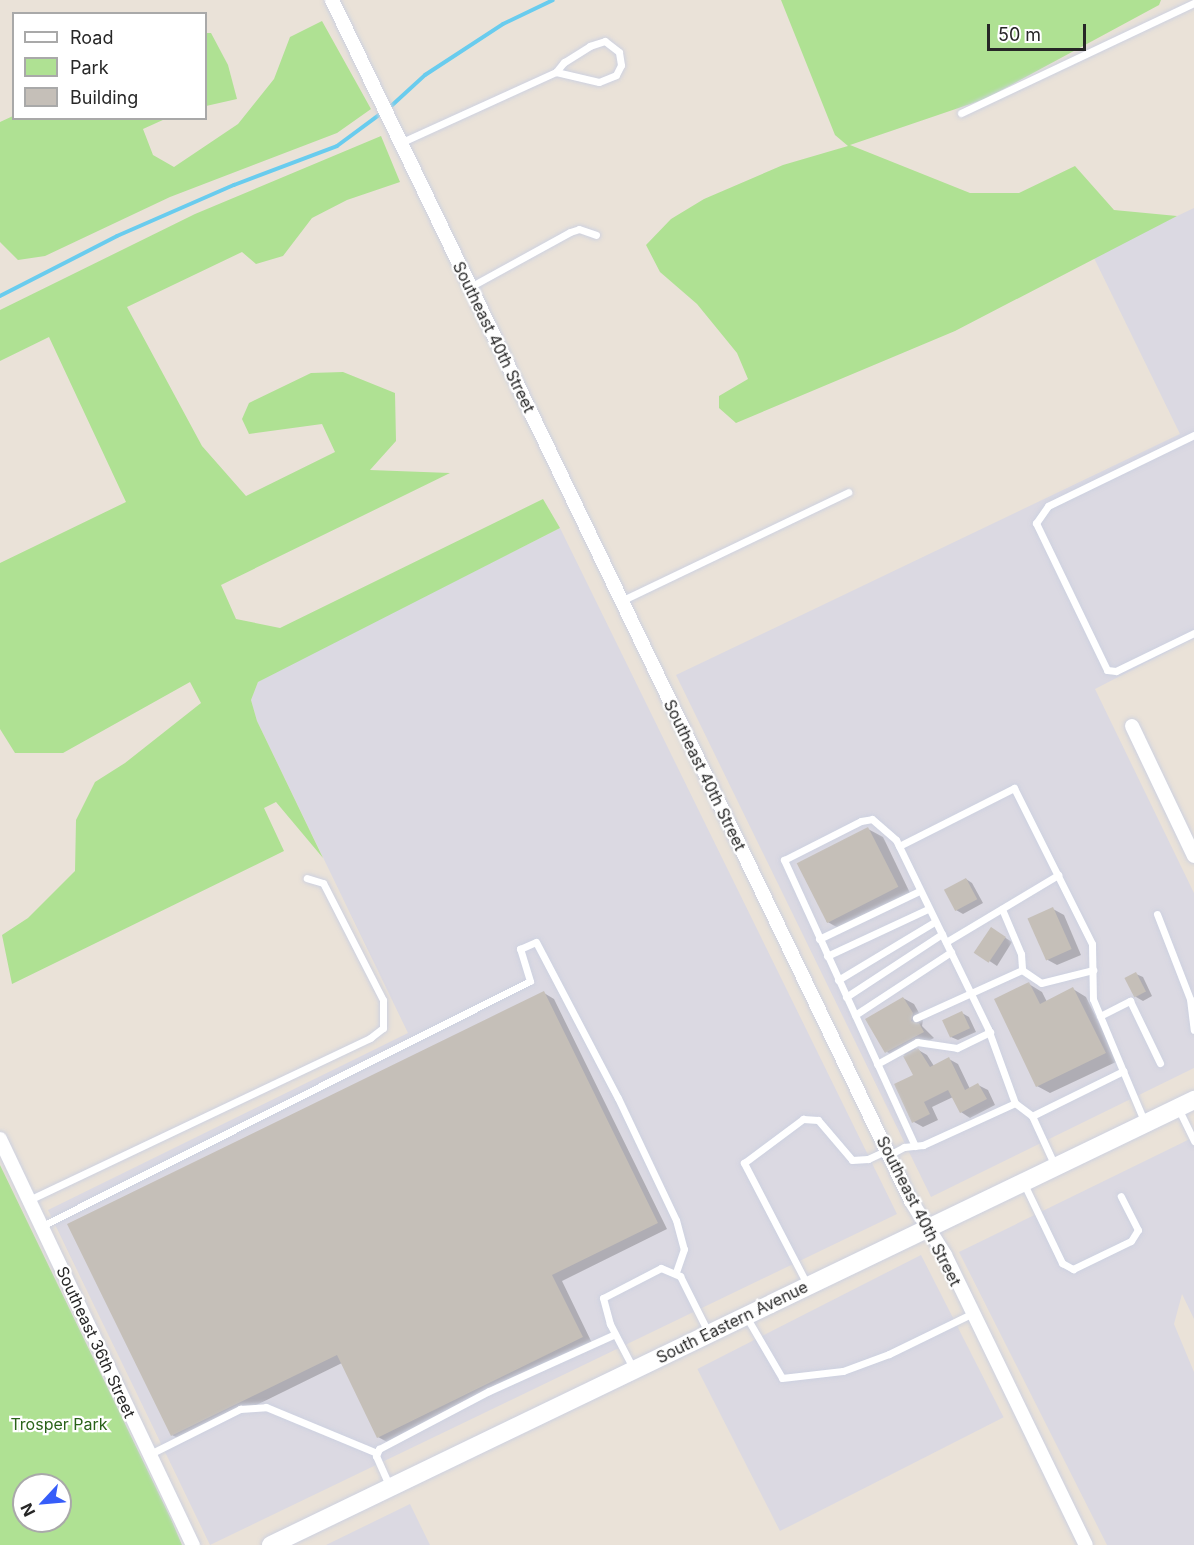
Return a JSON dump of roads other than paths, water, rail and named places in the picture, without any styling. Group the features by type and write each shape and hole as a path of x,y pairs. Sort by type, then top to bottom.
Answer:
{"main road":[{"name":"South Eastern Avenue","path":"271,1545 1186,1104"}],"street":[{"name":"Southeast 40th Street","path":"332,0 888,1153 928,1229 945,1255 971,1314 1086,1545"},
{"path":"1132,726 1194,856"},
{"name":"Southeast 36th Street","path":"0,1139 193,1545"}],"lane":[{"path":"961,113 1194,3"},
{"path":"400,142 556,72 564,62 605,41 619,52 621,65 616,75 599,82 556,72"},
{"path":"469,287 570,232 579,229 596,235"},
{"path":"1194,435 1048,506 1036,523 1107,670 1116,671 1194,633"},
{"path":"621,601 848,492"},
{"path":"899,846 1014,788 1092,944 1093,999 1145,1123"},
{"path":"915,1146 784,860 861,821 872,819 899,846 934,922 990,1032 1015,1103 1032,1116 1056,1166"},
{"path":"946,942 1058,875"},
{"path":"29,1200 370,1038 383,1028 383,1000 323,883 307,878"},
{"path":"819,939 919,891"},
{"path":"827,956 928,909"},
{"path":"1002,909 1021,954 1022,970"},
{"path":"1157,914 1190,999 1194,1030"},
{"path":"838,980 934,922"},
{"path":"846,997 942,934"},
{"path":"42,1226 530,981 520,953 536,942 618,1098 676,1220 684,1250 676,1272"},
{"path":"855,1016 951,952"},
{"path":"1022,970 1041,983 1093,970"},
{"path":"916,1018 970,991 1022,970"},
{"path":"1100,1016 1130,1001 1160,1063"},
{"path":"877,1064 917,1042 957,1048 990,1032"},
{"path":"1032,1116 1123,1071"},
{"path":"808,1286 744,1163 803,1119 818,1120 852,1160 868,1159 915,1146 1015,1103"},
{"path":"1186,1104 1194,1141"},
{"path":"1023,1182 1062,1263 1073,1269 1131,1241 1138,1230 1121,1196"},
{"path":"634,1370 615,1334 602,1301 605,1295 661,1268 676,1272 709,1334"},
{"path":"746,1316 782,1378 843,1371 889,1354 971,1314"},
{"path":"376,1453 408,1431 615,1334"},
{"path":"150,1454 240,1409 266,1407 376,1453 390,1487"}],"waterway":[{"path":"389,108 425,75 503,24 553,0"},
{"path":"0,296 117,236 234,185 337,146 383,112"}],"park label":[{"name":"Trosper Park","path":"59,1424"}]}
